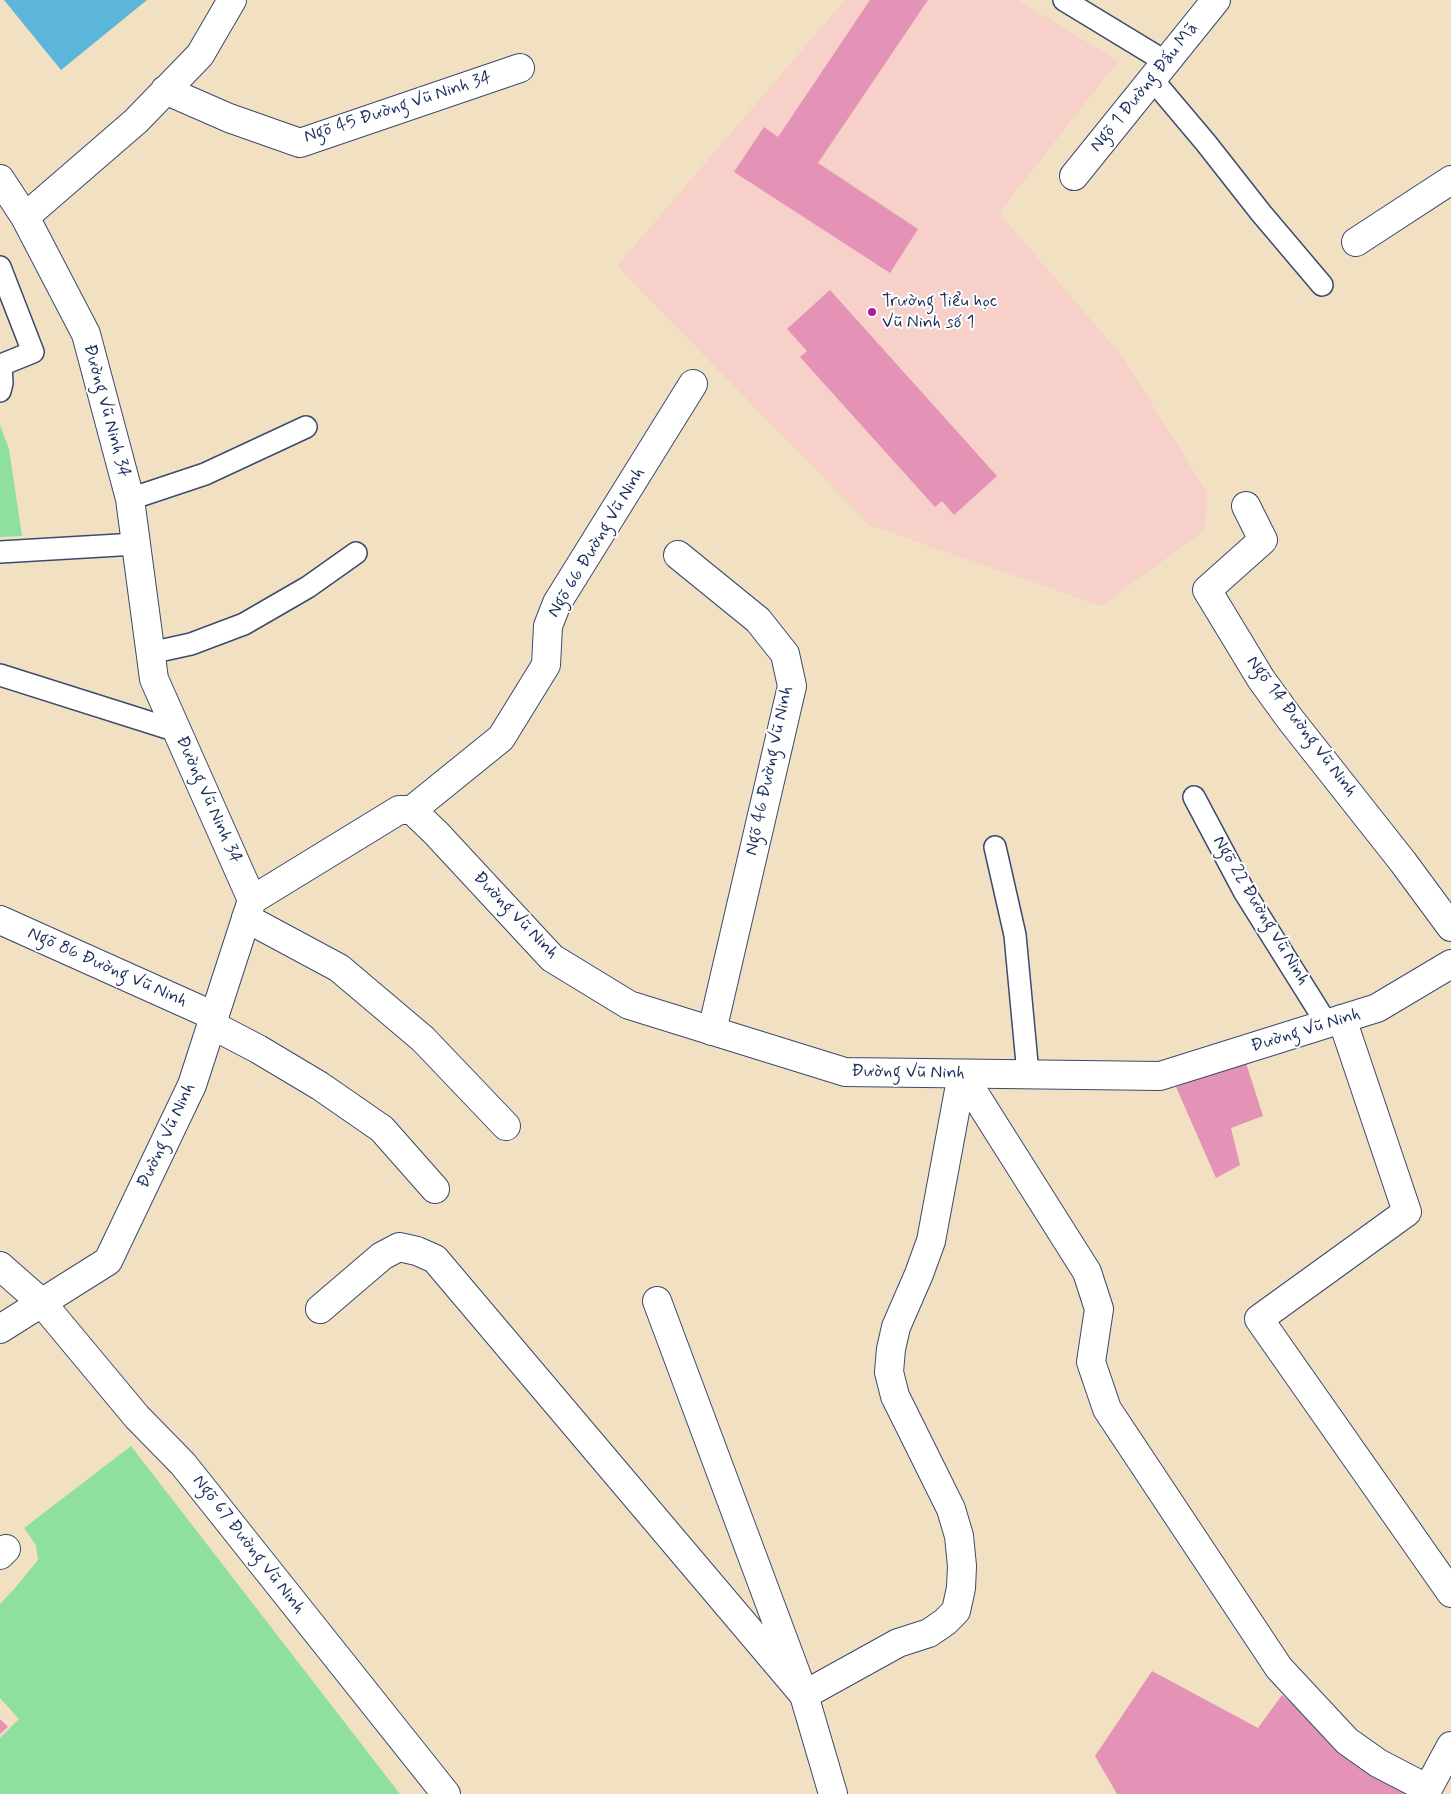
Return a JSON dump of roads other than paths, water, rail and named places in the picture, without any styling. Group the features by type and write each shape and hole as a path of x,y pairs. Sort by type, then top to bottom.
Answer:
{"street":[{"path":"25,217 136,121 200,55 232,0"},
{"name":"Ngõ 1 Đường Đấu Mã","path":"1074,176 1216,0"},
{"name":"Ngõ 45 Đường Vũ Ninh 34","path":"165,90 229,118 300,143 520,68"},
{"name":"Đường Vũ Ninh 34","path":"0,179 25,217 86,334 130,499 154,679 249,909"},
{"path":"1356,242 1451,180"},
{"name":"Ngõ 66 Đường Vũ Ninh","path":"412,810 501,738 546,665 548,626 556,603 693,384"},
{"name":"Ngõ 14 Đường Vũ Ninh","path":"1246,506 1263,540 1207,590 1261,679 1451,927"},
{"name":"Ngõ 46 Đường Vũ Ninh","path":"678,555 758,620 785,654 792,686 712,1031"},
{"path":"412,810 398,810 384,818 249,909 339,968 423,1039 506,1126"},
{"name":"Đường Vũ Ninh","path":"412,810 436,832 552,958 629,1005 845,1072 1160,1076 1377,1008 1451,964"},
{"name":"Đường Vũ Ninh","path":"0,1329 108,1261 192,1085 249,909"},
{"name":"Ngõ 86 Đường Vũ Ninh","path":"0,920 213,1020 320,1086 382,1129 435,1189"},
{"path":"1334,1022 1407,1212 1259,1319 1451,1593"},
{"path":"804,1695 898,1643 929,1633 945,1622 956,1611 961,1588 962,1566 959,1536 951,1509 895,1396 889,1372 891,1349 896,1327 931,1241 962,1074"},
{"path":"962,1074 1087,1272 1099,1309 1091,1362 1107,1409 1278,1668 1347,1742 1426,1792 1451,1746"},
{"path":"320,1309 382,1256 399,1247 417,1251 435,1259 804,1695"},
{"name":"Ngõ 67 Đường Vũ Ninh","path":"0,1266 42,1303 137,1417 183,1464 446,1794"},
{"path":"658,1301 804,1695 833,1794"}],"lane":[{"path":"1064,0 1159,71 1206,143 1261,213 1322,285"},
{"path":"0,267 33,352 1,365 2,383 0,391"},
{"path":"130,499 205,474 306,427"},
{"path":"0,552 136,544"},
{"path":"150,653 191,644 244,624 308,587 356,553"},
{"path":"0,675 177,731"},
{"name":"Ngõ 22 Đường Vũ Ninh","path":"1194,797 1245,893 1334,1022"},
{"path":"995,847 1015,935 1028,1074"}],"water":[{"path":"4,0 147,0 61,70"}],"place":[{"name":"Trường Tiểu học Vũ Ninh số 1","path":"872,312"}]}
